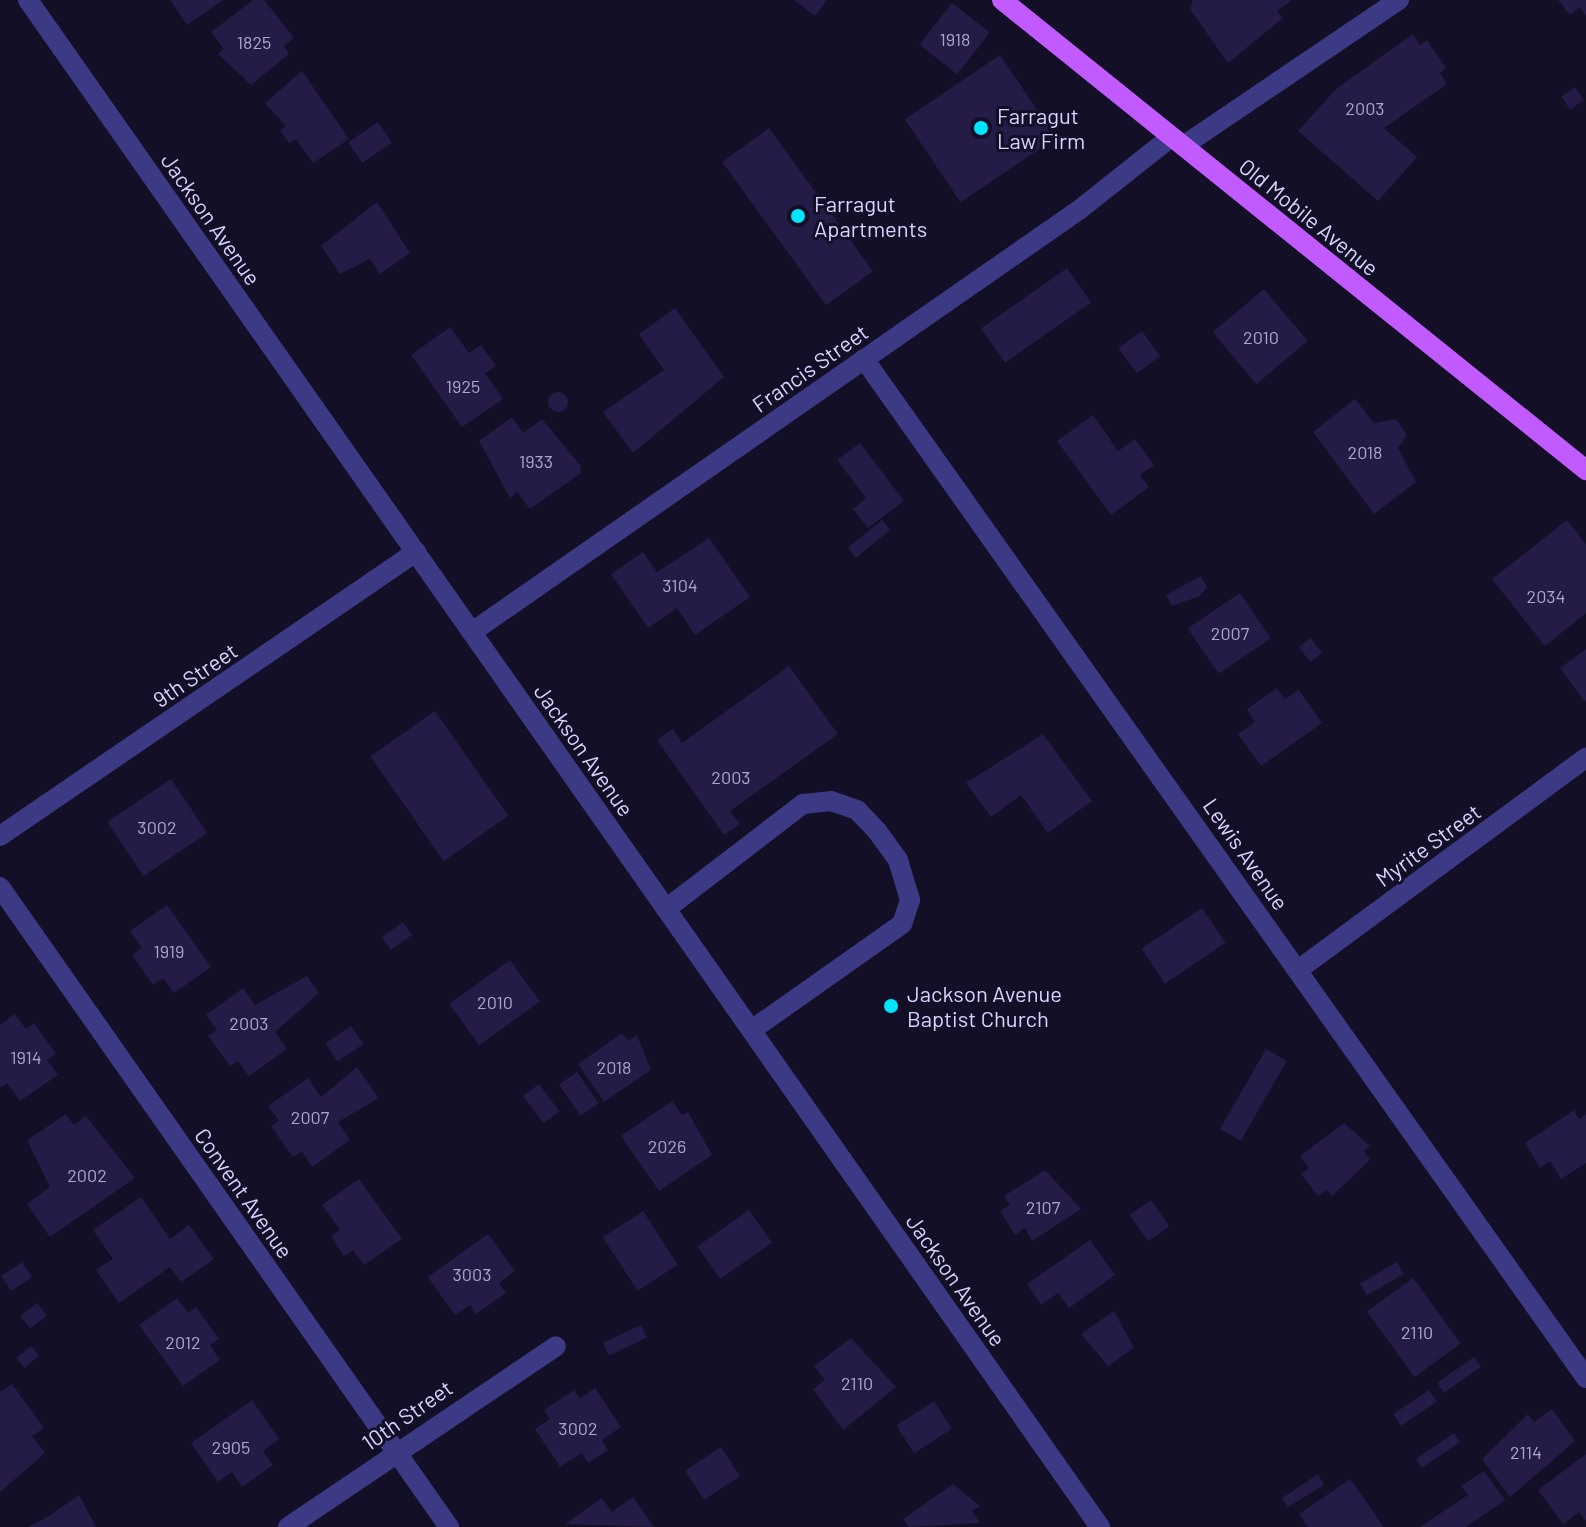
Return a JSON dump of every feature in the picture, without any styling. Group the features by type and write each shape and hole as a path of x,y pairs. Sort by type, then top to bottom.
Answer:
{"main road":[{"name":"Old Mobile Avenue","path":"1002,0 1586,470"}],"street":[{"name":"Jackson Avenue","path":"28,0 1100,1527"},
{"name":"Francis Street","path":"472,632 1177,141 1399,0"},
{"name":"Lewis Avenue","path":"864,359 1586,1378"},
{"name":"9th Street","path":"0,836 416,552"},
{"name":"Myrite Street","path":"1298,970 1586,758"},
{"path":"666,909 803,804 831,801 857,810 891,850 910,900 902,924 752,1030"},
{"name":"Convent Avenue","path":"0,887 449,1527"},
{"name":"10th Street","path":"288,1527 396,1451 556,1346"}],"building":[{"path":"170,0 223,0 187,25"},
{"path":"253,0 264,0 294,38 284,46 289,54 251,85 218,54 224,49 211,32"},
{"path":"794,0 827,0 815,16"},
{"path":"1193,0 1292,0 1277,11 1283,18 1228,63 1190,9"},
{"path":"1558,0 1586,0 1586,16 1580,7 1570,15"},
{"path":"952,3 990,33 957,74 919,45"},
{"path":"1413,34 1420,45 1427,40 1446,68 1440,73 1447,84 1384,128 1417,157 1378,201 1298,131 1336,89"},
{"name":"Farragut Law Firm","path":"1000,55 1056,138 961,202 905,119"},
{"path":"302,71 349,139 313,163 296,139 289,143 280,130 286,126 265,103"},
{"path":"1575,87 1584,100 1570,110 1561,97"},
{"path":"378,122 392,143 362,163 348,142"},
{"name":"Farragut Apartments","path":"769,128 873,271 826,305 722,162"},
{"path":"377,202 410,253 380,274 370,259 340,274 321,246"},
{"path":"1067,268 1091,302 1005,363 981,328"},
{"path":"1264,289 1308,341 1256,384 1213,332"},
{"path":"675,308 724,377 633,453 603,412 664,370 639,334"},
{"path":"450,327 469,353 481,345 496,366 485,373 503,399 462,427 411,355"},
{"path":"1142,331 1160,356 1137,373 1119,348"},
{"path":"558,392 565,395 568,402 565,409 558,412 551,409 548,402 551,395"},
{"path":"1355,399 1374,423 1396,419 1407,435 1398,448 1416,482 1374,514 1313,432"},
{"path":"1093,415 1118,451 1135,439 1154,465 1140,475 1149,487 1111,515 1057,441"},
{"path":"512,417 523,433 542,419 580,465 581,473 530,509 517,492 510,498 479,441"},
{"path":"860,443 904,501 868,528 853,509 866,498 837,460"},
{"path":"882,520 890,530 856,558 848,548"},
{"path":"1567,520 1586,544 1586,613 1545,646 1492,579"},
{"path":"709,538 750,597 695,635 677,608 648,628 611,574 643,552 657,572"},
{"path":"1201,576 1207,587 1200,596 1172,606 1166,595"},
{"path":"1240,593 1271,639 1219,674 1188,628"},
{"path":"1311,638 1322,653 1310,662 1299,647"},
{"path":"1586,649 1586,700 1584,701 1560,668"},
{"path":"789,666 838,734 730,811 740,824 724,835 657,740 673,729 682,743"},
{"path":"1277,688 1285,699 1299,690 1322,723 1261,766 1238,734 1255,722 1247,709"},
{"path":"435,711 508,816 444,861 370,756"},
{"path":"1043,734 1092,801 1048,833 1021,795 991,817 966,783"},
{"path":"171,779 207,833 144,876 107,822"},
{"path":"167,905 211,967 174,993 163,978 153,985 132,955 142,948 130,931"},
{"path":"1202,908 1225,943 1165,984 1141,949"},
{"path":"403,922 412,935 391,950 382,937"},
{"path":"510,960 540,1001 479,1045 449,1004"},
{"path":"307,976 319,993 275,1032 287,1049 249,1076 238,1061 230,1066 208,1036 217,1030 206,1015 243,988 255,1005"},
{"path":"15,1014 26,1029 34,1023 56,1054 47,1060 58,1075 20,1101 7,1083 0,1088 0,1025"},
{"path":"351,1026 363,1044 338,1062 325,1043"},
{"path":"622,1033 628,1041 637,1035 651,1070 604,1102 578,1064"},
{"path":"1266,1049 1287,1061 1241,1141 1220,1129"},
{"path":"357,1067 379,1098 338,1122 350,1140 312,1167 302,1151 293,1157 271,1126 279,1121 268,1106 308,1078 321,1097"},
{"path":"577,1072 599,1103 581,1116 559,1085"},
{"path":"539,1084 559,1111 543,1123 523,1096"},
{"path":"672,1101 682,1115 688,1112 712,1155 659,1191 621,1136"},
{"path":"1574,1110 1579,1119 1586,1114 1586,1163 1561,1179 1550,1161 1540,1168 1525,1143"},
{"path":"66,1114 74,1125 86,1116 135,1178 50,1237 27,1204 50,1187 27,1140"},
{"path":"1344,1123 1370,1146 1364,1151 1370,1160 1332,1196 1327,1190 1318,1196 1301,1174 1309,1168 1300,1156"},
{"path":"1045,1170 1081,1209 1032,1241 1025,1228 1015,1235 1000,1211 1010,1205 1004,1196"},
{"path":"359,1179 402,1239 364,1265 353,1250 344,1256 331,1236 340,1230 322,1205"},
{"path":"141,1197 170,1239 189,1225 214,1259 181,1282 170,1267 119,1303 96,1270 113,1259 93,1230"},
{"path":"1151,1200 1169,1226 1148,1241 1130,1215"},
{"path":"749,1210 772,1243 720,1279 697,1246"},
{"path":"643,1211 678,1265 638,1291 603,1237"},
{"path":"488,1234 515,1271 499,1283 506,1293 476,1314 470,1305 455,1315 428,1277"},
{"path":"1090,1240 1115,1275 1069,1308 1058,1293 1041,1305 1027,1284"},
{"path":"22,1262 32,1277 11,1291 1,1276"},
{"path":"1397,1262 1404,1274 1367,1296 1360,1284"},
{"path":"1413,1278 1461,1344 1414,1377 1367,1312"},
{"path":"177,1298 188,1313 196,1307 219,1339 210,1345 220,1360 183,1386 139,1325"},
{"path":"37,1303 47,1316 30,1329 20,1316"},
{"path":"1114,1311 1134,1348 1108,1366 1081,1334"},
{"path":"641,1325 647,1338 609,1355 603,1343"},
{"path":"851,1338 896,1387 843,1430 813,1389 825,1380 814,1366"},
{"path":"31,1346 39,1356 24,1368 16,1358"},
{"path":"1474,1357 1481,1367 1444,1393 1437,1383"},
{"path":"12,1384 44,1428 32,1436 45,1453 0,1492 0,1392"},
{"path":"595,1388 621,1427 602,1440 608,1450 588,1463 582,1453 560,1467 535,1429 550,1419 544,1410 574,1390 580,1398"},
{"path":"1429,1390 1437,1402 1401,1426 1393,1414"},
{"path":"252,1400 279,1439 263,1451 273,1465 242,1487 232,1472 218,1482 191,1443"},
{"path":"934,1401 952,1429 914,1453 896,1426"},
{"path":"1552,1409 1575,1441 1510,1497 1482,1459 1528,1414 1534,1422"},
{"path":"1454,1433 1460,1442 1422,1468 1416,1459"},
{"path":"721,1447 740,1476 704,1500 685,1470"},
{"path":"1586,1454 1586,1521 1579,1512 1563,1524 1538,1490"},
{"path":"1484,1471 1505,1500 1466,1527 1420,1527 1468,1495 1461,1486"},
{"path":"1318,1474 1324,1485 1288,1507 1282,1498"},
{"path":"1350,1479 1384,1527 1308,1527 1299,1514"},
{"path":"953,1484 980,1506 972,1511 980,1523 909,1527 903,1519"},
{"path":"79,1495 96,1527 28,1527 49,1516"},
{"path":"633,1497 654,1527 565,1524 602,1498 612,1512"}],"place":[{"name":"Farragut Law Firm","path":"981,128"},
{"name":"Farragut Apartments","path":"798,216"},
{"name":"Jackson Avenue Baptist Church","path":"891,1006"}]}
